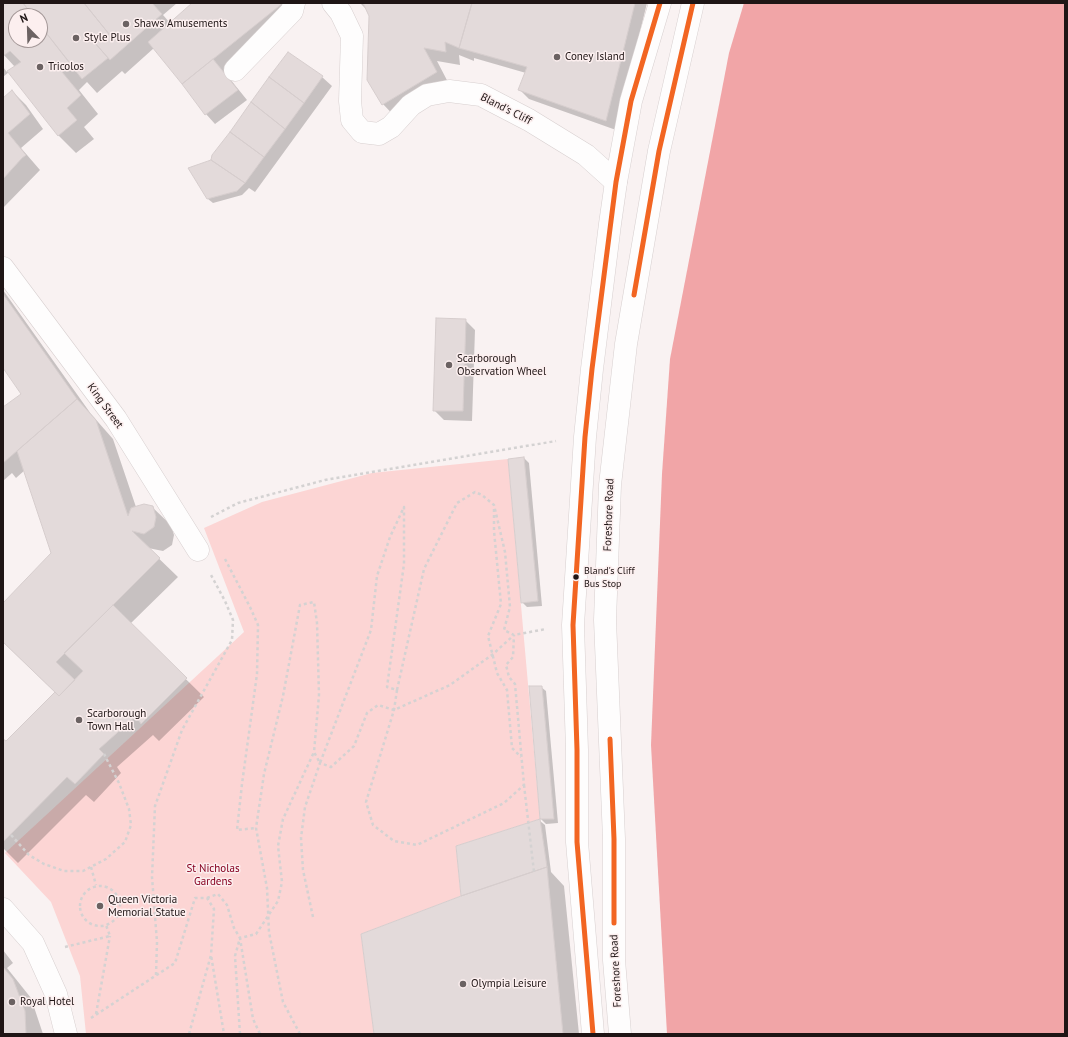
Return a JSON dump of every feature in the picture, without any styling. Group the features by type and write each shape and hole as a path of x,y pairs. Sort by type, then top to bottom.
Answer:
{"street":[{"path":"236,70 292,10 294,3"},
{"name":"Bland's Cliff","path":"333,3 341,13 352,36 350,101 352,120 362,132 379,134 391,127 411,105 427,94 449,91 481,95 529,120 586,155 616,182"},
{"path":"593,1034 577,842 577,750 573,625 585,437 592,369 616,182 631,101 660,3"},
{"name":"Foreshore Road","path":"620,1034 614,960 614,839 605,620 610,485 626,344 659,151 693,3"},
{"name":"King Street","path":"3,268 116,419 198,550"},
{"path":"3,909 33,943 56,994 66,1034"}],"path":[{"path":"186,530 238,503 325,480 522,446"},
{"path":"514,635 504,630 510,608 505,552 494,504 482,495 475,492 457,503 424,569 396,690 394,710 366,802 373,826 394,841 417,845 504,803 524,785"},
{"path":"494,504 494,531 501,604 488,636 497,673 507,690 512,748 522,757"},
{"path":"313,917 303,870 302,838 305,807 320,763 371,630 377,576 390,537 404,507 404,564 387,687 396,690"},
{"path":"198,550 223,555 258,625 257,674 237,830 256,828"},
{"path":"156,975 157,942 152,877 155,806 182,730 232,640 233,620 225,601 198,550"},
{"path":"240,938 256,934 268,914 278,902 282,882 278,846 283,819 314,752 319,695 317,623 314,602 300,605 283,696 264,774 256,828 267,888 268,914 269,932 283,1002 300,1034"},
{"path":"314,752 320,763 331,767 354,746 367,713 378,705 394,710 450,685 492,655 514,635 573,625"},
{"path":"514,635 513,657 506,665 509,677 515,684 524,785 534,872"},
{"path":"11,835 29,855 44,864 64,871 83,871 106,859 125,842 131,825 129,809 119,782 104,754"},
{"path":"91,867 96,885"},
{"path":"96,885 109,887 118,896 120,903 118,915 114,921 106,925 94,926 83,918 80,912 79,905 84,892 96,885"},
{"path":"90,1019 175,963 195,898 207,898 218,894 227,905 234,928 240,938 253,1019 260,1034"},
{"path":"189,1034 210,955 214,909 207,898"},
{"path":"96,1015 110,936 106,925"},
{"path":"38,954 110,936"},
{"path":"240,938 235,956 240,1034"},
{"path":"210,955 224,1034"}],"green space":[{"name":"St Nicholas Gardens","path":"508,459 540,819 456,846 461,896 361,934 374,1034 86,1034 80,976 51,902 5,853 244,632 204,528 262,502 372,473"}],"shaded area":[{"path":"744,3 1065,3 1065,1034 667,1034 651,745 662,474 670,359 729,53"}],"building":[{"name":"Tricolos","path":"3,3 23,3 27,8 8,8 8,48 48,48 48,35 70,63 62,72 81,95 67,108 77,120 58,136 7,71 21,62 10,51 3,56"},
{"name":"Style Plus","path":"23,3 84,3 109,34 95,43 108,58 82,79 48,35 48,8 27,8"},
{"name":"Shaws Amusements","path":"84,3 152,3 162,14 110,60 95,43 109,34"},
{"path":"192,3 283,3 182,84 148,42"},
{"path":"363,3 472,3 459,48 445,42 446,52 424,48 437,72 382,105 367,80 369,16"},
{"name":"Coney Island","path":"472,3 635,3 606,121 518,90 527,67 459,48"},
{"path":"288,52 323,76 304,103 269,77"},
{"path":"213,59 238,90 205,115 182,84"},
{"path":"269,77 304,103 285,129 251,102"},
{"path":"12,90 30,114 8,133 26,155 3,179 3,98"},
{"path":"251,102 285,129 264,157 230,132"},
{"path":"230,132 264,157 245,183 211,160 212,155"},
{"path":"211,160 245,183 237,191 207,199 188,168"},
{"path":"3,294 77,399 3,463 3,407 21,394 3,368"},
{"name":"Scarborough Observation Wheel","path":"436,318 466,319 463,411 433,411"},
{"path":"77,399 96,420 128,516 131,508 144,504 153,506 156,517 154,527 144,534 132,531 160,558 56,662 75,680 59,696 3,642 3,603 51,553 17,451"},
{"path":"524,457 538,601 521,603 508,459"},
{"name":"Scarborough Town Hall","path":"113,605 187,678 141,724 136,716 99,749 104,754 75,784 67,777 3,842 3,739 6,741 55,692 59,696 83,671 64,653"},
{"path":"529,686 542,686 554,819 540,819"},
{"path":"540,819 547,867 461,896 456,846"},
{"name":"Olympia Leisure","path":"547,867 563,1034 374,1034 361,934 461,896"},
{"name":"Royal Hotel","path":"3,967 13,979 25,1011 26,1034 3,1034"}],"transit line":[{"path":"593,1034 577,842 577,750 573,625 585,437 592,369 616,182 631,101 660,3"},
{"path":"634,295 659,151 693,3"},
{"path":"610,739 614,839 614,923"}],"place":[{"name":"Shaws Amusements","path":"126,24"},
{"name":"Style Plus","path":"76,38"},
{"name":"Coney Island","path":"557,57"},
{"name":"Tricolos","path":"40,67"},
{"name":"Scarborough Observation Wheel","path":"449,365"},
{"name":"Bland's Cliff Bus Stop","path":"576,577"},
{"name":"Scarborough Town Hall","path":"79,720"},
{"name":"Queen Victoria Memorial Statue","path":"100,906"},
{"name":"Olympia Leisure","path":"463,984"},
{"name":"Royal Hotel","path":"12,1002"}]}
